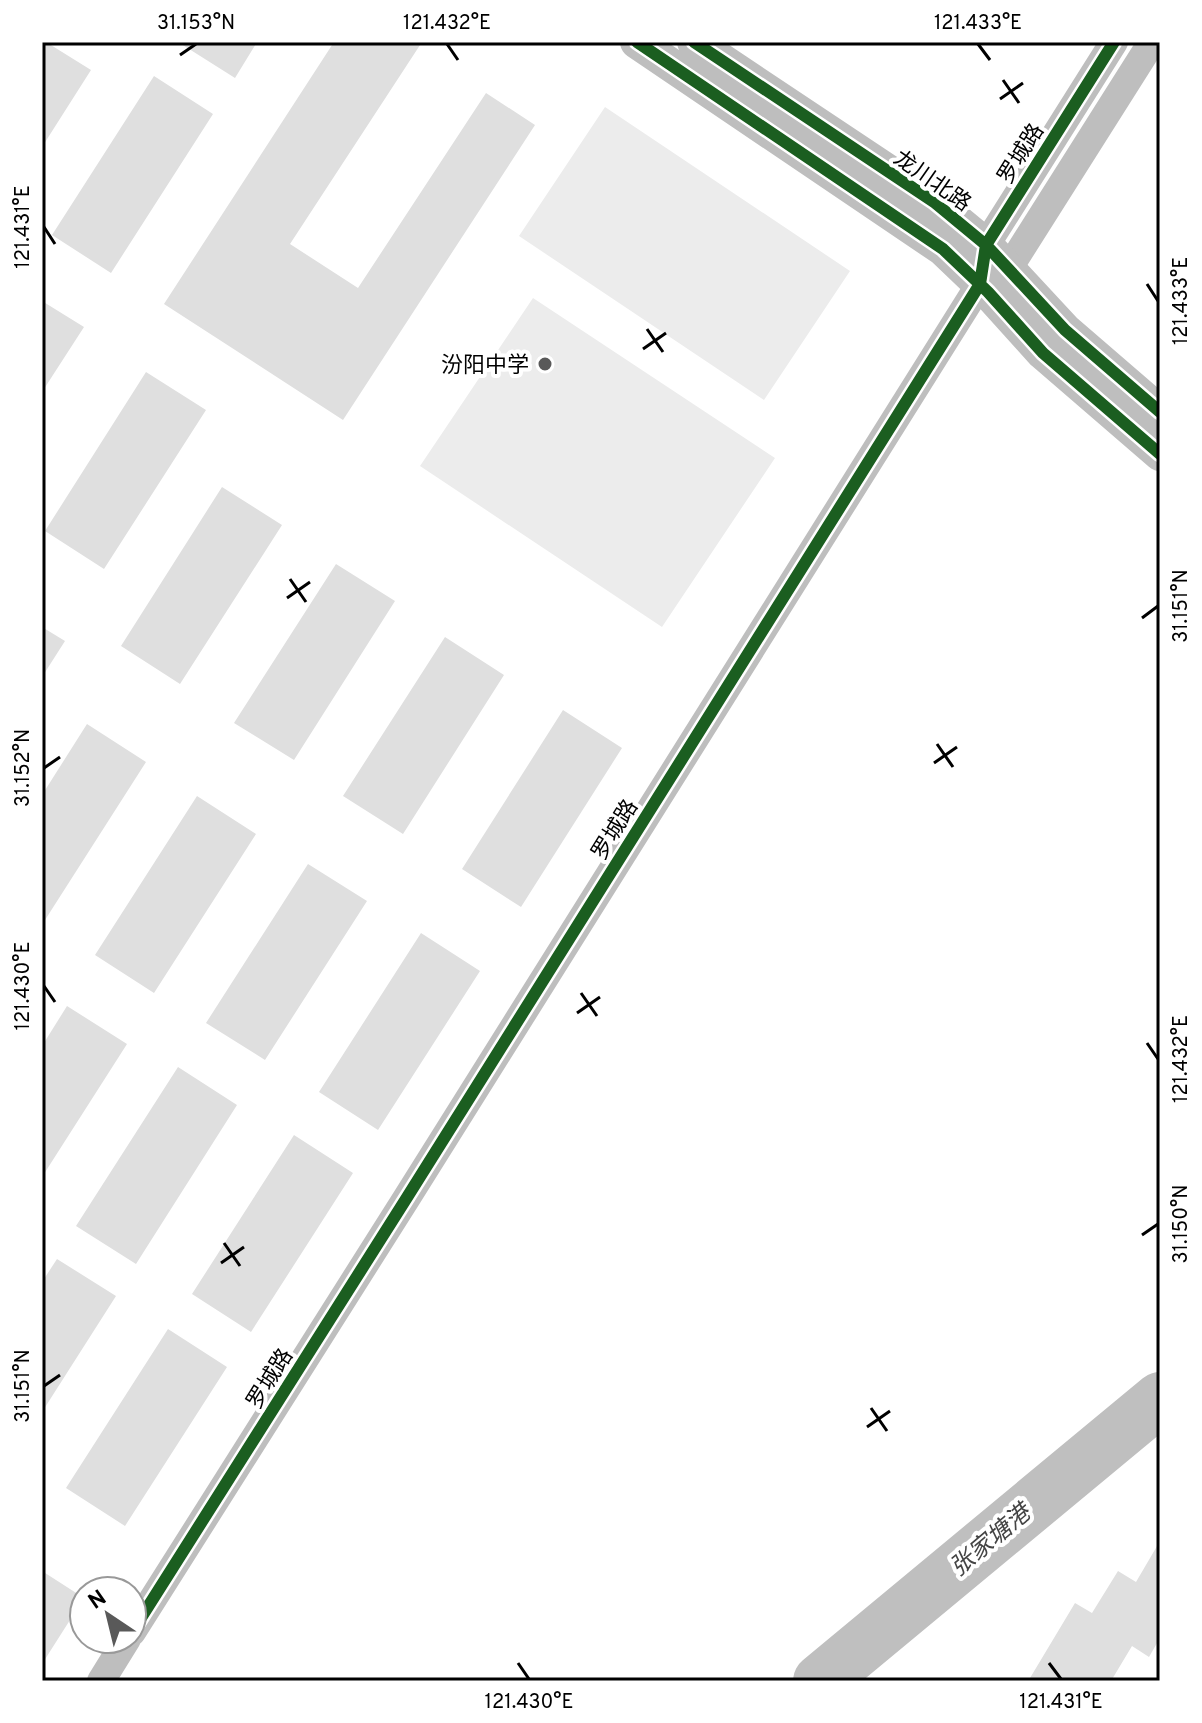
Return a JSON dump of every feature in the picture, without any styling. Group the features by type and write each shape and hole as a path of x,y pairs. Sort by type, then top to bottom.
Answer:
{"street":[{"name":"龙川北路","path":"637,42 943,249 991,266 1043,353 1160,454"},
{"name":"龙川北路","path":"694,42 934,202 991,266 1160,412"},
{"name":"罗城路","path":"148,1607 991,266 1114,42"},
{"name":"罗城路","path":"991,266 1152,42"},
{"path":"101,1681 117,1655"}],"shaded area":[{"path":"605,107 850,271 764,400 519,236"},
{"path":"533,298 775,458 662,627 420,466"}],"building":[{"path":"42,42 91,70 42,147"},
{"path":"178,42 257,42 235,78"},
{"path":"334,42 422,42 290,244 358,288 486,93 535,125 343,420 164,304"},
{"path":"154,76 213,114 111,273 52,235"},
{"path":"42,301 84,327 42,392"},
{"path":"146,372 206,410 104,569 45,531"},
{"path":"222,487 282,525 180,684 121,646"},
{"path":"336,564 395,601 294,760 234,723"},
{"path":"42,627 65,641 42,677"},
{"path":"445,637 504,675 403,834 343,796"},
{"path":"563,710 622,748 521,907 462,869"},
{"path":"87,724 146,762 45,920 42,919 42,795"},
{"path":"197,796 256,834 154,993 95,955"},
{"path":"308,864 367,901 265,1060 206,1023"},
{"path":"421,933 480,971 378,1130 319,1092"},
{"path":"67,1006 127,1044 42,1177 42,1046"},
{"path":"178,1067 237,1105 136,1264 76,1226"},
{"path":"294,1135 353,1173 251,1332 192,1294"},
{"path":"57,1259 116,1296 42,1412 42,1282"},
{"path":"168,1329 227,1367 125,1526 66,1488"},
{"path":"1160,1541 1160,1638 1149,1657 1132,1646 1111,1681 1036,1681 1030,1678 1075,1603 1092,1613 1118,1571 1136,1582"},
{"path":"42,1571 68,1588 68,1623 42,1664"}],"waterway":[{"name":"张家塘港","path":"820,1681 1160,1399"}],"cycle path":[{"path":"637,42 943,249 988,292 1043,353 1160,454"},
{"path":"694,42 934,202 986,245 1065,330 1160,412"},
{"path":"148,1607 980,284 986,245 1114,42"}],"place":[{"name":"汾阳中学","path":"545,364"}]}
